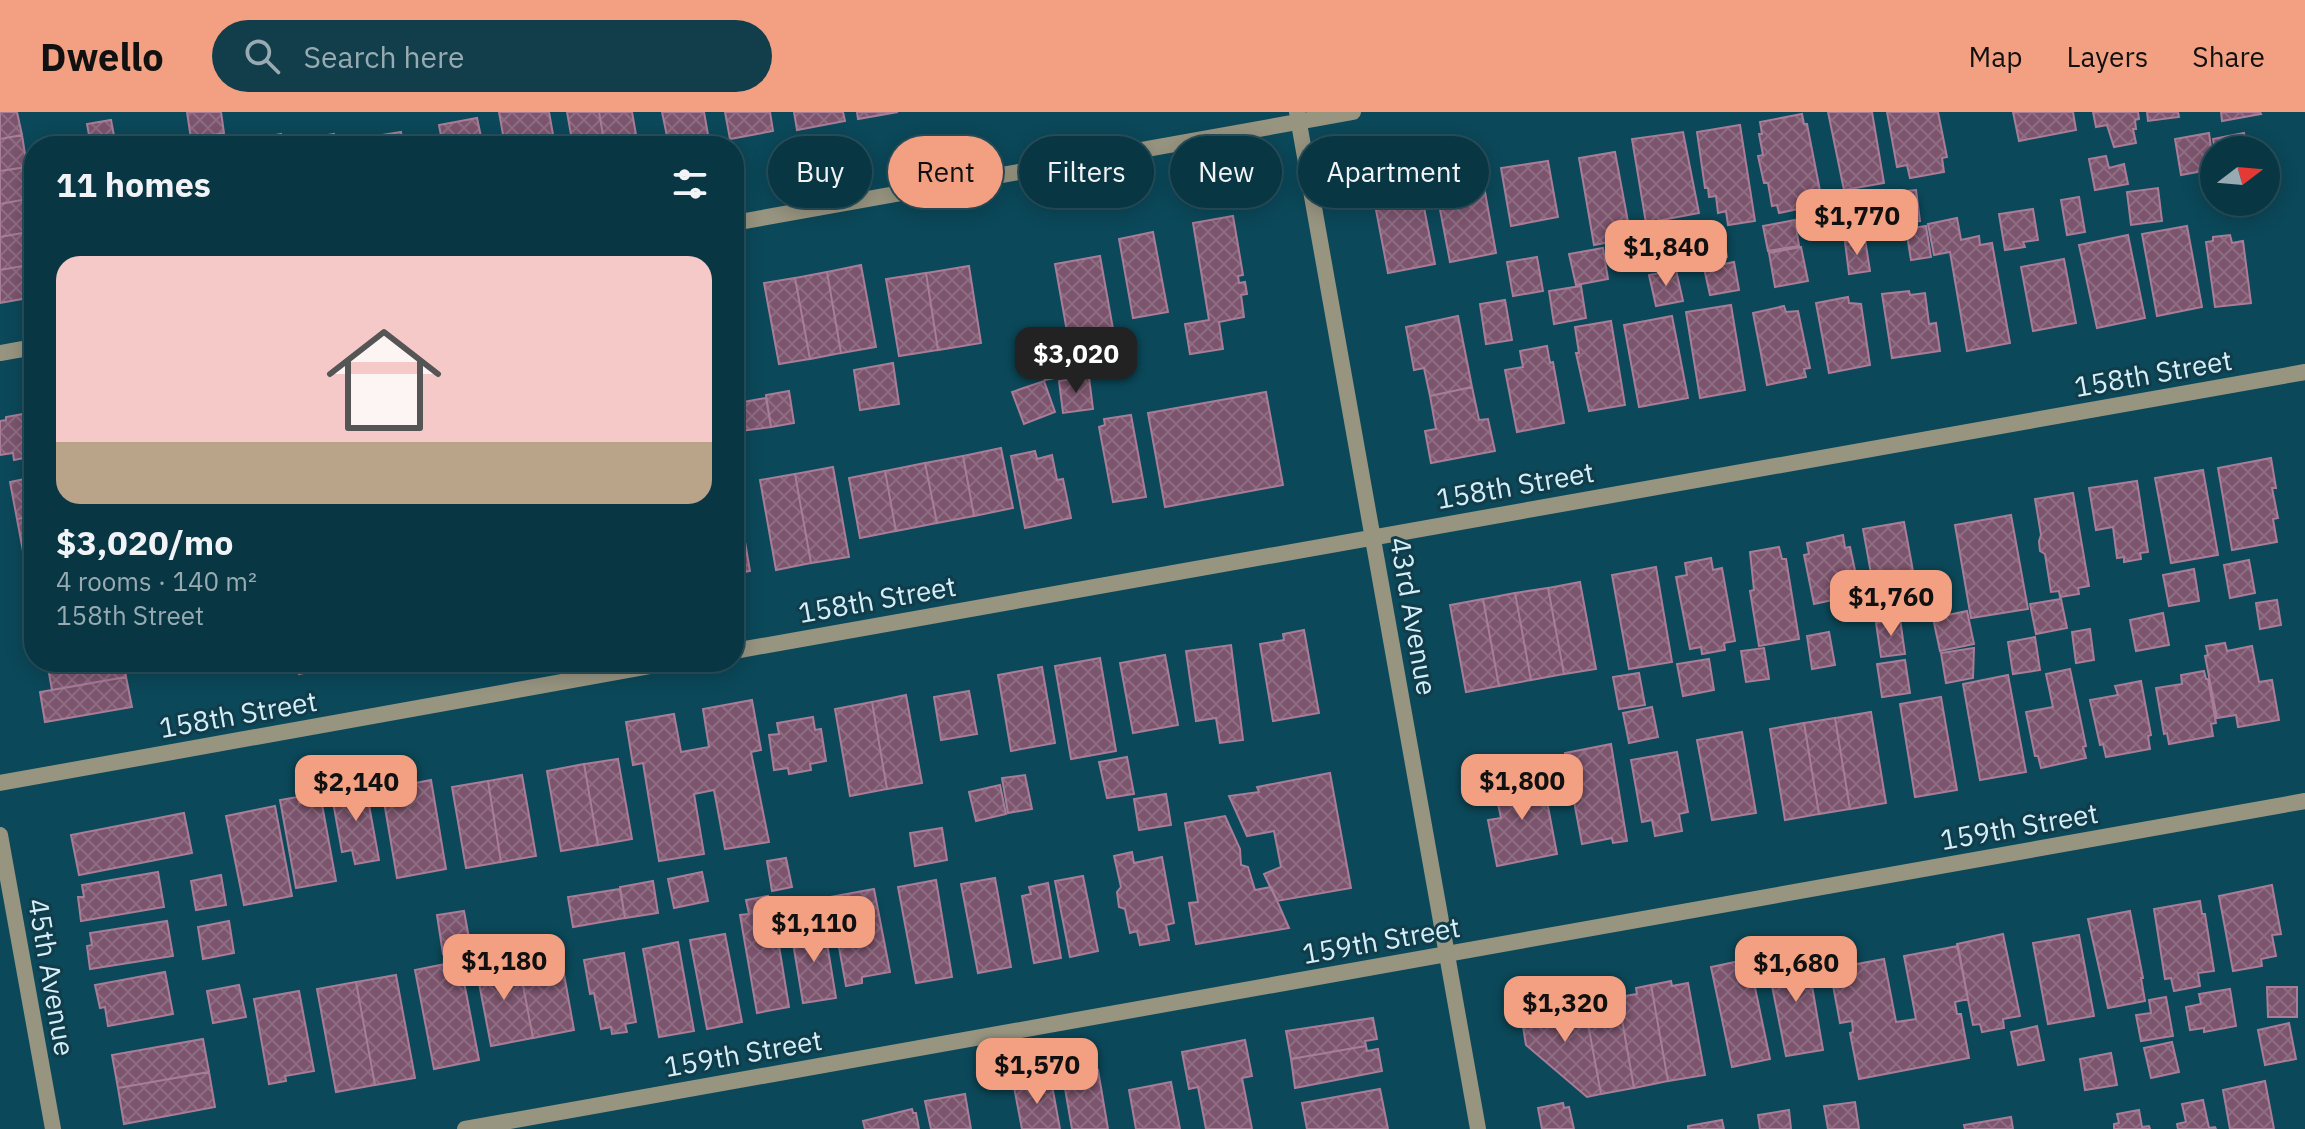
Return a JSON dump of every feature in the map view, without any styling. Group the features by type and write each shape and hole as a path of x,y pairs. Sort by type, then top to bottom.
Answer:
{"street":[{"path":"744,221 1298,117 1353,112"},
{"name":"43rd Avenue","path":"1298,117 1478,1129"},
{"path":"0,353 24,349"},
{"name":"158th Street","path":"744,649 2305,372"},
{"name":"158th Street","path":"0,783 617,672"},
{"name":"159th Street","path":"465,1129 2305,801"},
{"name":"45th Avenue","path":"0,835 53,1129"}],"building":[{"path":"0,112 17,112 22,135 0,139"},
{"path":"187,112 221,112 224,133 191,136"},
{"path":"499,112 549,112 553,136 503,136"},
{"path":"567,112 599,112 603,136 571,136"},
{"path":"599,112 632,112 636,136 603,136"},
{"path":"662,112 704,112 708,136 667,136"},
{"path":"725,112 770,112 773,131 729,136"},
{"path":"794,112 843,112 845,121 797,130"},
{"path":"857,112 898,112 858,119"},
{"path":"1828,112 1872,112 1884,183 1844,190"},
{"path":"1887,112 1938,112 1947,157 1942,158 1944,172 1910,178 1907,165 1897,167"},
{"path":"2013,112 2073,112 2076,130 2019,141"},
{"path":"2093,112 2138,112 2139,119 2135,120 2136,129 2133,129 2136,143 2114,147 2107,125 2096,127"},
{"path":"2147,112 2178,112 2179,117 2148,121"},
{"path":"2221,112 2260,112 2261,114 2222,121"},
{"path":"1802,114 1804,124 1807,124 1821,196 1812,198 1813,206 1779,213 1777,205 1772,206 1758,156 1763,155 1760,122"},
{"path":"477,118 481,136 441,136 439,125"},
{"path":"111,120 114,136 89,136 87,124"},
{"path":"1740,125 1755,221 1728,225 1726,211 1718,213 1716,196 1709,197 1708,188 1705,188 1697,132"},
{"path":"401,132 402,136 376,136"},
{"path":"1683,132 1699,213 1646,223 1632,139"},
{"path":"2209,133 2209,136 2200,136 2200,172 2181,175 2175,139"},
{"path":"22,135 24,167 0,171 0,139"},
{"path":"1615,152 1631,238 1594,245 1579,158"},
{"path":"2106,156 2109,168 2124,164 2128,184 2095,190 2089,159"},
{"path":"1548,161 1558,217 1511,226 1501,168"},
{"path":"24,167 24,200 0,204 0,171"},
{"path":"2158,188 2162,221 2131,225 2127,192"},
{"path":"1916,190 1920,221 1898,223 1895,192"},
{"path":"2079,197 2085,232 2067,235 2061,200"},
{"path":"24,200 24,233 0,237 0,204"},
{"path":"1854,202 1860,234 1833,239 1827,207"},
{"path":"1376,208 1424,208 1435,264 1388,273"},
{"path":"1440,208 1488,208 1496,253 1450,262"},
{"path":"2033,209 2038,240 2023,242 2025,247 2005,250 1999,214"},
{"path":"1233,216 1243,275 1238,276 1239,283 1245,282 1247,294 1241,295 1244,317 1219,322 1223,349 1190,354 1185,324 1209,320 1193,223"},
{"path":"1957,218 1961,240 1979,236 1980,245 1992,243 2010,343 1967,351 1950,252 1934,255 1928,224"},
{"path":"1795,220 1799,246 1768,251 1763,226"},
{"path":"1926,226 1931,257 1911,260 1906,229"},
{"path":"2187,226 2202,307 2157,316 2142,234"},
{"path":"1722,227 1727,257 1706,261 1701,232"},
{"path":"1153,232 1168,312 1133,318 1119,239"},
{"path":"24,233 24,266 0,270 0,237"},
{"path":"1665,233 1670,266 1646,270 1640,237"},
{"path":"2128,235 2145,318 2097,328 2079,245"},
{"path":"2230,235 2232,243 2243,241 2251,303 2215,307 2206,242 2213,241 2213,237"},
{"path":"1865,239 1870,271 1849,274 1845,242"},
{"path":"1801,247 1808,281 1775,287 1769,253"},
{"path":"1603,248 1608,279 1576,285 1569,254"},
{"path":"1100,256 1113,329 1068,337 1055,264"},
{"path":"1537,257 1543,291 1513,296 1507,262"},
{"path":"2064,259 2076,323 2033,331 2021,267"},
{"path":"1734,262 1739,290 1710,295 1704,268"},
{"path":"861,265 876,347 841,353 827,272"},
{"path":"24,266 24,299 0,303 0,270"},
{"path":"969,266 981,343 938,350 926,273"},
{"path":"1676,270 1683,301 1656,306 1649,275"},
{"path":"827,272 841,353 810,359 795,278"},
{"path":"926,273 938,350 899,356 886,279"},
{"path":"795,278 810,359 779,364 764,283"},
{"path":"1581,286 1586,318 1554,324 1549,291"},
{"path":"1909,291 1910,295 1925,293 1929,324 1936,323 1940,351 1892,358 1882,294"},
{"path":"1848,297 1849,303 1861,304 1870,365 1829,373 1816,303"},
{"path":"1505,300 1512,340 1486,344 1480,304"},
{"path":"1731,305 1745,390 1700,398 1686,312"},
{"path":"1784,306 1786,312 1798,311 1810,368 1804,369 1806,377 1767,385 1753,313"},
{"path":"1458,316 1472,387 1430,396 1424,368 1414,370 1406,327"},
{"path":"1672,316 1688,398 1639,407 1624,325"},
{"path":"1611,321 1625,405 1589,411 1576,353 1579,353 1575,327"},
{"path":"1071,341 1078,373 1045,380 1038,347"},
{"path":"1547,346 1550,363 1553,362 1564,423 1517,432 1505,370 1523,367 1520,351"},
{"path":"893,363 899,404 860,410 854,370"},
{"path":"1089,377 1093,409 1063,413 1059,381"},
{"path":"1044,381 1055,412 1024,424 1012,392"},
{"path":"1472,387 1479,420 1488,419 1495,451 1431,463 1425,431 1436,429 1430,396"},
{"path":"789,391 794,423 771,427 766,395"},
{"path":"1266,392 1283,485 1165,507 1148,413"},
{"path":"766,398 771,427 744,431 744,402"},
{"path":"24,414 24,458 14,460 13,453 0,455 0,421 6,420 6,417"},
{"path":"1131,415 1146,497 1113,502 1099,427 1105,425 1104,419"},
{"path":"1001,448 1013,508 974,516 963,456"},
{"path":"1035,451 1037,459 1052,455 1057,480 1063,479 1071,518 1025,528 1011,456"},
{"path":"963,456 974,516 937,523 925,463"},
{"path":"2271,458 2276,488 2272,488 2278,518 2273,519 2277,542 2232,550 2218,468"},
{"path":"925,463 937,523 896,531 885,471"},
{"path":"833,467 849,557 811,563 795,474"},
{"path":"2203,470 2218,555 2171,563 2155,478"},
{"path":"885,471 896,531 860,538 849,478"},
{"path":"795,474 811,563 776,570 760,480"},
{"path":"24,479 24,518 17,519 10,482"},
{"path":"2137,481 2148,552 2140,553 2141,559 2124,562 2124,557 2117,558 2113,527 2096,530 2089,488"},
{"path":"2073,493 2089,586 2078,588 2079,594 2060,597 2059,591 2051,592 2045,554 2040,551 2041,535 2035,499"},
{"path":"2011,515 2028,609 1971,618 1955,525"},
{"path":"24,518 24,551 23,551 17,519"},
{"path":"1904,522 1919,604 1878,612 1863,529"},
{"path":"1843,535 1845,548 1850,547 1860,594 1814,604 1804,555 1809,554 1807,543"},
{"path":"744,536 750,571 744,572"},
{"path":"1779,547 1782,559 1786,559 1799,639 1759,646 1750,591 1754,590 1750,552"},
{"path":"1711,558 1713,570 1722,568 1735,641 1724,643 1725,650 1702,654 1701,647 1690,649 1676,577 1687,575 1685,563"},
{"path":"2249,560 2255,593 2230,598 2224,565"},
{"path":"1656,567 1672,662 1629,669 1612,575"},
{"path":"2194,569 2199,601 2169,606 2163,575"},
{"path":"1580,582 1596,669 1564,674 1548,588"},
{"path":"1548,588 1564,674 1531,680 1515,593"},
{"path":"1515,593 1531,680 1499,686 1483,599"},
{"path":"1483,599 1499,686 1466,692 1450,605"},
{"path":"2061,599 2067,628 2036,634 2030,604"},
{"path":"2277,600 2281,625 2260,629 2256,603"},
{"path":"1967,611 1974,644 1940,651 1933,618"},
{"path":"2163,613 2169,645 2136,651 2130,620"},
{"path":"1900,619 1905,654 1881,657 1876,623"},
{"path":"2090,629 2094,660 2076,663 2072,632"},
{"path":"1304,630 1319,713 1273,721 1260,644 1284,640 1283,634"},
{"path":"1829,632 1835,665 1812,669 1807,636"},
{"path":"2035,637 2040,670 2013,674 2008,642"},
{"path":"2225,643 2227,651 2252,646 2259,682 2272,680 2279,720 2238,727 2236,715 2217,718 2205,656 2208,655 2206,646"},
{"path":"1231,645 1243,740 1220,743 1216,718 1196,721 1186,651"},
{"path":"1764,648 1769,679 1746,682 1741,651"},
{"path":"1974,648 1973,678 1946,683 1941,653"},
{"path":"1165,655 1178,725 1133,733 1120,663"},
{"path":"1100,658 1116,751 1071,759 1055,666"},
{"path":"1709,659 1714,690 1683,696 1677,664"},
{"path":"1905,660 1910,693 1882,697 1877,664"},
{"path":"1042,667 1055,743 1011,751 998,675"},
{"path":"2070,669 2086,758 2041,768 2038,756 2035,756 2026,712 2053,707 2046,674"},
{"path":"2204,671 2216,723 2211,724 2213,736 2169,744 2167,733 2164,734 2156,688 2182,684 2181,675"},
{"path":"49,672 125,672 126,677 52,690"},
{"path":"1639,673 1645,705 1619,709 1613,677"},
{"path":"2008,675 2026,772 1980,780 1963,684"},
{"path":"126,677 132,707 45,722 40,692"},
{"path":"2141,681 2151,735 2148,736 2150,749 2106,757 2103,744 2100,745 2090,700 2118,695 2115,686"},
{"path":"969,691 977,734 941,740 934,697"},
{"path":"906,695 922,783 887,789 872,702"},
{"path":"1941,697 1957,790 1915,797 1900,704"},
{"path":"752,700 761,750 751,752 769,842 725,849 714,790 694,794 704,854 659,861 643,763 633,765 626,722 674,714 681,752 709,747 703,709"},
{"path":"872,702 887,789 850,796 835,709"},
{"path":"1652,707 1658,737 1629,743 1623,713"},
{"path":"1871,712 1886,803 1850,809 1835,718"},
{"path":"813,717 815,730 821,729 826,761 810,764 811,770 789,774 788,768 774,770 769,735 779,734 777,723"},
{"path":"1835,718 1850,809 1819,814 1804,723"},
{"path":"1804,723 1819,814 1785,820 1770,729"},
{"path":"1742,732 1756,813 1712,820 1697,740"},
{"path":"1611,744 1627,841 1613,843 1612,838 1582,844 1565,753"},
{"path":"1677,752 1688,812 1679,814 1682,831 1655,836 1652,820 1642,822 1631,760"},
{"path":"1127,757 1134,794 1107,798 1099,762"},
{"path":"618,759 632,839 598,845 584,764"},
{"path":"584,764 598,845 561,851 547,771"},
{"path":"1330,773 1351,888 1277,901 1264,874 1281,867 1274,831 1247,836 1229,796 1259,792 1257,787"},
{"path":"522,775 536,856 501,862 488,781"},
{"path":"1025,775 1032,809 1008,813 1002,778"},
{"path":"1542,775 1557,854 1497,866 1488,820 1501,818 1497,784"},
{"path":"431,780 446,869 397,878 381,784 399,781 400,786"},
{"path":"488,781 501,862 466,868 452,787"},
{"path":"365,783 379,860 355,864 352,850 342,852 333,802 338,801 336,788"},
{"path":"1000,785 1006,814 976,821 969,792"},
{"path":"1166,794 1171,825 1139,830 1134,799"},
{"path":"298,797 299,803 321,799 336,881 296,888 280,800"},
{"path":"275,806 292,896 244,905 226,816"},
{"path":"184,813 192,853 79,875 71,835"},
{"path":"1225,816 1240,849 1241,865 1248,867 1255,890 1271,887 1289,928 1196,944 1189,903 1198,902 1185,823"},
{"path":"942,828 947,860 915,866 910,833"},
{"path":"1132,852 1134,863 1162,857 1174,923 1166,925 1169,940 1140,945 1137,931 1130,933 1125,909 1119,907 1117,892 1121,887 1114,856"},
{"path":"786,858 792,887 772,891 767,861"},
{"path":"158,872 164,907 81,921 78,897 84,897 82,885"},
{"path":"702,872 708,901 674,908 668,879"},
{"path":"221,875 226,905 196,910 191,881"},
{"path":"1083,876 1098,951 1070,957 1055,881"},
{"path":"995,878 1011,967 978,973 961,884"},
{"path":"936,880 952,977 916,983 898,887"},
{"path":"653,881 658,913 625,918 620,887"},
{"path":"1048,883 1061,958 1034,963 1022,896 1031,894 1029,887"},
{"path":"2272,885 2281,934 2272,935 2276,956 2261,959 2262,966 2233,971 2219,896"},
{"path":"620,889 625,918 573,927 568,897"},
{"path":"874,889 890,972 862,977 862,983 846,986 830,897"},
{"path":"768,896 770,909 773,909 789,1007 757,1013 740,915 749,914 746,900"},
{"path":"2200,901 2214,971 2198,973 2200,986 2174,991 2171,978 2165,979 2154,909"},
{"path":"464,911 471,949 443,954 437,915"},
{"path":"2130,911 2145,1001 2108,1008 2088,919"},
{"path":"167,921 173,956 90,969 87,946 92,945 90,933"},
{"path":"229,921 234,953 203,959 198,927"},
{"path":"824,925 836,998 803,1003 791,931"},
{"path":"725,934 742,1022 707,1029 690,940"},
{"path":"2003,934 2020,1016 2003,1019 2004,1028 1982,1032 1980,1024 1973,1025 1957,944"},
{"path":"2079,935 2094,1016 2048,1024 2033,943"},
{"path":"678,942 694,1031 659,1037 643,949"},
{"path":"1958,946 1968,999 1955,1002 1957,1014 1961,1014 1969,1058 1859,1079 1850,1033 1853,1032 1852,1021 1840,1023 1830,969 1884,959 1896,1022 1916,1019 1904,956"},
{"path":"1806,951 1823,1050 1786,1056 1767,961"},
{"path":"560,952 574,1030 533,1038 518,959"},
{"path":"624,953 636,1022 625,1024 627,1032 612,1034 611,1027 601,1029 584,960"},
{"path":"518,959 533,1038 491,1046 476,967"},
{"path":"1749,959 1770,1059 1732,1067 1711,967"},
{"path":"460,961 479,1060 434,1069 415,970"},
{"path":"165,972 173,1014 108,1026 105,1007 100,1008 95,985"},
{"path":"396,975 415,1078 375,1085 356,982"},
{"path":"1671,981 1672,986 1688,983 1705,1075 1668,1081 1651,985"},
{"path":"356,982 375,1085 336,1092 317,989"},
{"path":"239,985 246,1017 213,1023 207,991"},
{"path":"1651,985 1668,1081 1634,1088 1618,997 1637,994 1636,988"},
{"path":"2267,987 2297,987 2297,1017 2268,1017"},
{"path":"2230,989 2236,1026 2204,1032 2204,1028 2190,1030 2186,1007 2201,1004 2199,994"},
{"path":"299,991 314,1071 285,1076 286,1081 269,1084 254,999"},
{"path":"1599,994 1601,1001 1618,997 1634,1088 1601,1094 1583,997"},
{"path":"1583,997 1601,1094 1587,1097 1526,1045 1521,1014 1569,1005 1568,1000"},
{"path":"2166,997 2173,1036 2141,1041 2136,1015 2151,1013 2149,1000"},
{"path":"1373,1018 1377,1039 1365,1041 1366,1046 1291,1059 1286,1031"},
{"path":"2289,1023 2296,1059 2265,1065 2258,1030"},
{"path":"2037,1026 2044,1060 2018,1065 2011,1032"},
{"path":"203,1039 209,1072 118,1088 112,1055"},
{"path":"1245,1040 1252,1076 1242,1078 1252,1129 1206,1129 1198,1087 1189,1089 1182,1052"},
{"path":"2172,1042 2179,1072 2151,1078 2144,1048"},
{"path":"1366,1046 1367,1051 1378,1049 1382,1071 1295,1088 1291,1059"},
{"path":"2111,1053 2117,1085 2085,1090 2080,1059"},
{"path":"1098,1070 1108,1129 1072,1129 1063,1077"},
{"path":"209,1072 215,1107 124,1124 118,1088"},
{"path":"1051,1080 1060,1129 1022,1129 1014,1087"},
{"path":"2265,1081 2274,1129 2230,1129 2223,1090"},
{"path":"1171,1082 1180,1129 1136,1129 1129,1090"},
{"path":"1380,1089 1388,1129 1307,1129 1302,1103"},
{"path":"965,1094 971,1129 931,1129 925,1101"},
{"path":"2203,1100 2209,1128 2216,1129 2178,1129 2177,1124 2186,1122 2182,1104"},
{"path":"1855,1102 1859,1129 1828,1129 1824,1106"},
{"path":"1563,1103 1564,1108 1569,1107 1574,1129 1542,1129 1538,1108"},
{"path":"912,1109 916,1113 919,1129 865,1129 863,1121"},
{"path":"1789,1110 1791,1129 1760,1129 1758,1115"},
{"path":"2139,1110 2142,1127 2149,1126 2150,1129 2114,1129 2114,1124 2119,1123 2117,1114"},
{"path":"2011,1117 2013,1129 1965,1129 1964,1125"},
{"path":"1722,1120 1724,1129 1688,1129 1688,1126"}]}
